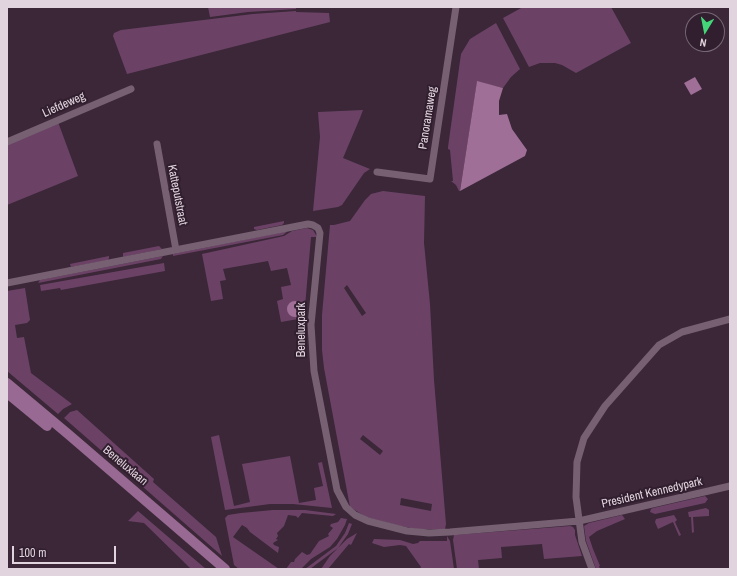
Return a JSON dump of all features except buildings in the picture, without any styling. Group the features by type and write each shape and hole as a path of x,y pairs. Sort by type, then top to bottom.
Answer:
{"main road":[{"name":"Beneluxlaan","path":"7,383 225,569"},
{"name":"Beneluxlaan","path":"7,393 87,457 219,569"}],"street":[{"name":"Panoramaweg","path":"377,172 430,179 456,7"},
{"name":"Liefdeweg","path":"7,142 131,89"},
{"name":"Katteputstraat","path":"157,144 176,250"},
{"name":"Beneluxpark","path":"7,283 313,224 319,229 320,233 311,325 314,371 337,490 346,507 355,515 366,521 396,529 429,533 579,521"},
{"path":"592,569 582,542 576,497 577,462 584,438 605,406 659,345 682,332 730,319"},
{"name":"President Kennedypark","path":"579,521 730,486"}],"shaded area":[{"path":"208,7 296,7 296,9 248,12 210,17"},
{"path":"523,7 611,7 631,43 576,73 562,65 555,63 540,63 529,67 503,18"},
{"path":"296,11 329,13 330,22 127,74 113,36 114,33 121,30 253,14"},
{"path":"496,23 520,69 511,77 503,88 477,82 459,191 456,185 451,181 453,181 450,150 448,147 461,54 470,39"},
{"path":"695,77 702,89 691,95 684,83"},
{"path":"477,81 503,88 499,101 499,115 507,114 512,129 527,150 525,156 460,191"},
{"path":"363,110 343,158 370,169 364,173 342,205 313,211 320,137 318,112"},
{"path":"58,122 78,176 7,205 7,145"},
{"path":"383,191 425,196 424,243 430,304 434,380 446,524 445,529 416,529 400,526 366,517 350,507 324,368 322,350 322,315 330,225 350,221 371,194","holes":["347,285 366,313 362,316 344,288","363,435 383,451 380,455 360,439","401,498 432,504 431,511 400,505"]},
{"path":"284,221 282,225 257,230 254,229 254,227"},
{"path":"307,228 313,230 316,237 311,237 304,318 281,322 277,301 283,299 281,287 291,285 287,268 271,271 268,261 223,269 226,280 220,281 223,299 211,301 202,254 284,236 292,231"},
{"path":"288,231 283,235 173,256 173,254"},
{"path":"159,246 162,249 123,257 123,253"},
{"path":"109,256 108,260 71,267 70,264"},
{"path":"163,256 161,259 38,283 40,280"},
{"path":"164,263 165,271 61,290 60,288 41,291 40,285"},
{"path":"25,288 30,320 27,323 15,325 17,338 24,337 31,373 72,404 58,414 7,371 7,291"},
{"path":"295,301 301,303 303,309 301,315 295,317 289,315 287,309 289,303"},
{"path":"77,410 154,479 153,482 216,537 222,556 64,418 70,412"},
{"path":"219,435 234,506 250,502 242,464 290,456 299,503 316,500 314,488 323,486 318,463 322,462 332,508 293,504 270,504 225,510 211,437"},
{"path":"705,496 708,499 705,503 655,514 650,512 653,508"},
{"path":"706,508 709,510 709,516 693,517 694,532 692,533 691,517 689,517 688,512"},
{"path":"273,510 305,510 336,514 333,516 302,513 298,518 296,516 288,515 284,526 277,533 278,536 276,539 278,540 273,543 279,547 278,553 242,525 233,537 279,569 239,569 234,565 225,518 228,515"},
{"path":"138,511 206,569 191,569 144,523 128,521"},
{"path":"622,515 625,519 597,531 589,537 600,566 600,569 596,569 586,541 584,526 589,523"},
{"path":"674,515 677,520 675,522 681,535 679,536 673,522 658,529 655,522 656,519"},
{"path":"341,518 347,519 345,525 337,539 330,547 311,559 301,569 286,569 302,552 307,555 310,554 319,541 329,536 328,534 333,528 330,526 331,524 338,522"},
{"path":"349,523 352,524 348,534 338,548 310,569 305,569 336,546 345,533"},
{"path":"570,526 575,530 575,535 582,556 544,559 542,544 501,547 502,558 478,560 479,569 457,569 453,540 454,535"},
{"path":"357,533 351,545 349,544 328,569 321,569 330,556 347,539"},
{"path":"447,536 450,541 454,569 420,569 421,567 406,546 400,545 384,547 372,543 374,539 400,540 413,544 420,541 447,541"}]}
